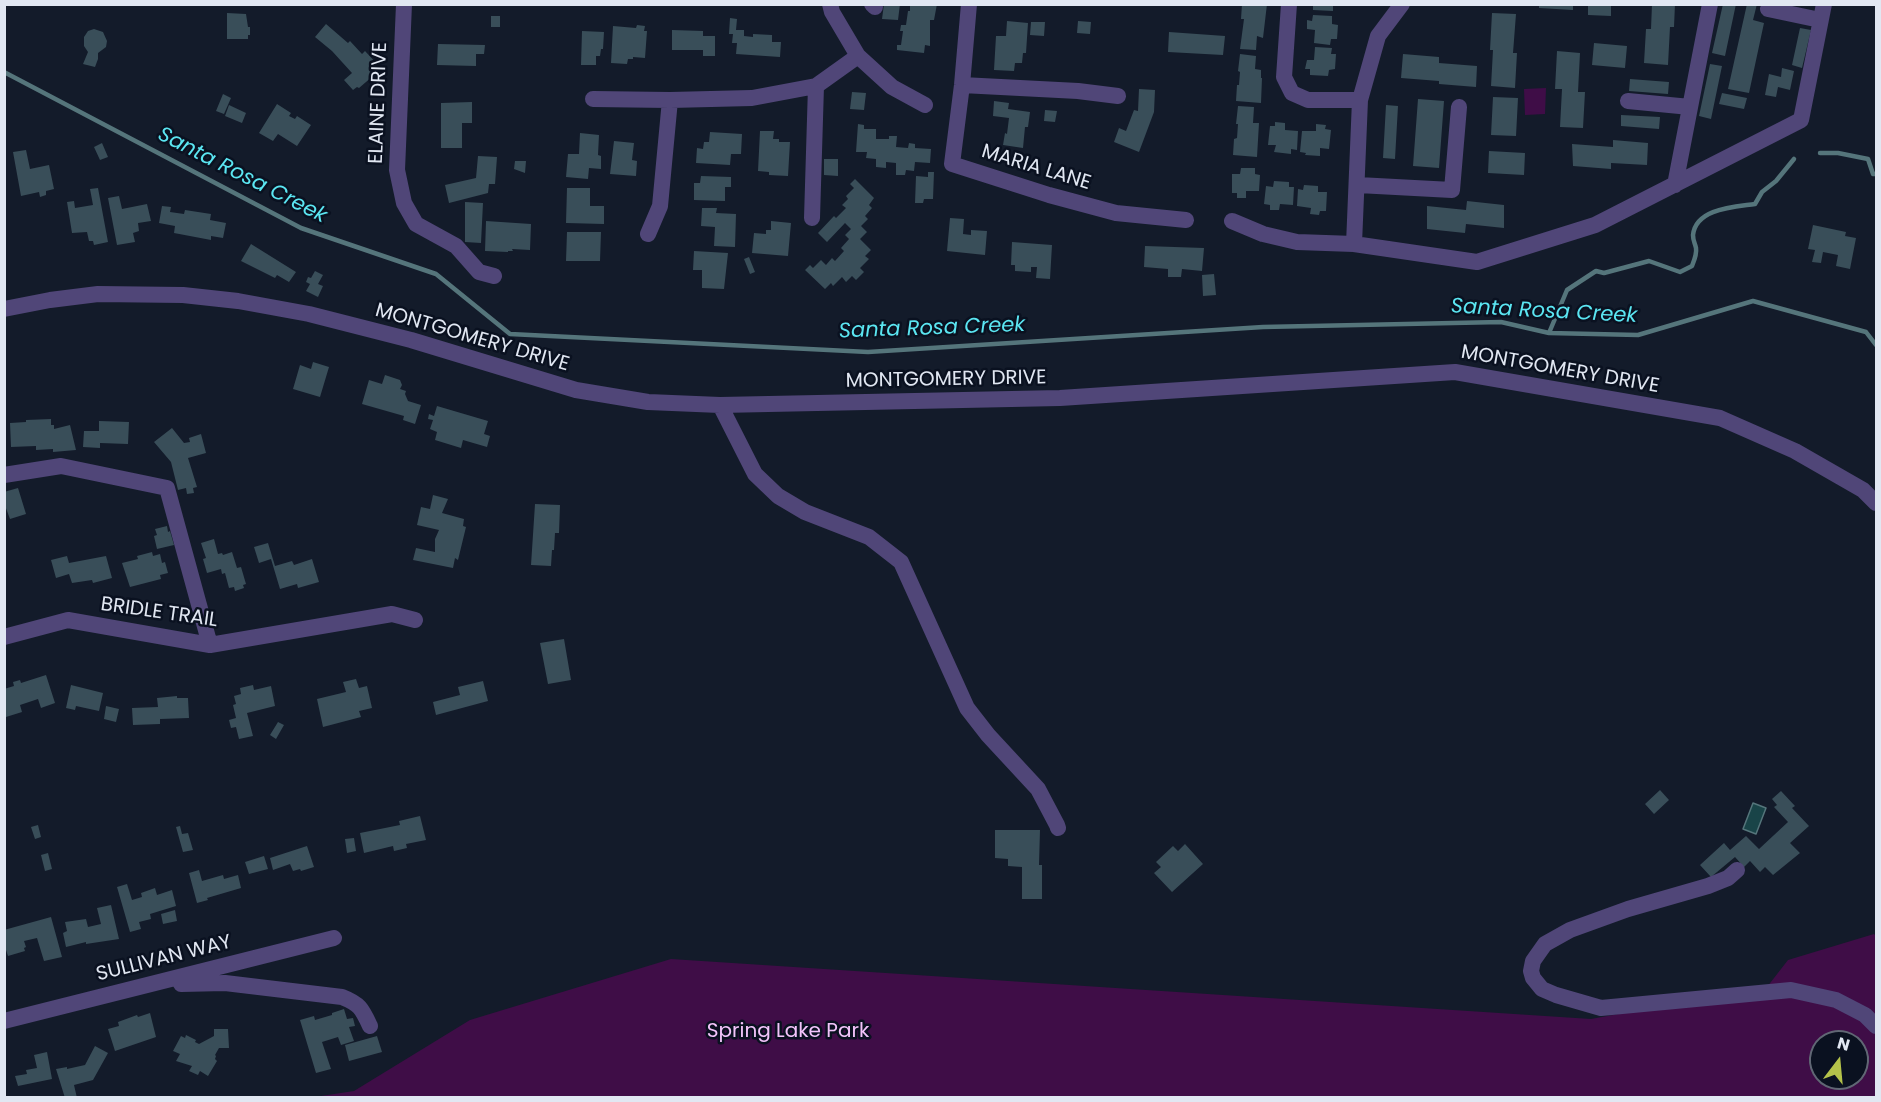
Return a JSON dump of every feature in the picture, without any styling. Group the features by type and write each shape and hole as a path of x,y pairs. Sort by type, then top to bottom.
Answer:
{"street":[{"name":"ELAINE DRIVE","path":"404,4 397,170 404,203 416,224 456,246 479,272 494,276"},
{"path":"830,4 831,12 858,56 892,87 925,105"},
{"name":"MARIA LANE","path":"969,4 952,164 1049,195 1116,213 1186,220"},
{"path":"1289,4 1284,76 1292,93 1308,100 1360,100"},
{"path":"1354,244 1360,100 1377,36 1402,4"},
{"path":"1675,185 1710,4"},
{"path":"1232,221 1263,234 1298,242 1354,244 1477,262 1595,225 1801,120 1822,12 1768,9"},
{"path":"593,99 752,98 816,86 858,56"},
{"path":"962,85 1078,91 1118,96"},
{"path":"812,218 816,86"},
{"path":"648,234 660,206 670,100"},
{"path":"1628,101 1690,107"},
{"path":"1358,185 1452,190 1459,106"},
{"name":"MONTGOMERY DRIVE","path":"4,309 98,294 183,295 238,301 309,314 411,340 576,390 648,402 720,405 1060,399 1455,372 1720,418 1796,451 1863,490 1876,503"},
{"path":"720,405 755,474 778,496 805,512 869,537 902,561 967,708 988,735 1038,789 1058,828"},
{"path":"4,475 61,466 167,488 210,645"},
{"name":"BRIDLE TRAIL","path":"4,637 68,620 210,645 392,614 414,620"},
{"path":"1737,870 1728,878 1708,886 1628,909 1570,930 1545,945 1533,961 1531,971 1533,978 1542,989 1601,1008 1791,990 1836,1000 1865,1015 1876,1026"},
{"name":"SULLIVAN WAY","path":"4,1021 334,938"},
{"path":"166,981 175,984 225,983 342,997 358,1004 370,1026"}],"green space":[{"path":"1546,88 1545,114 1525,115 1524,89"},
{"name":"Spring Lake Park","path":"1874,934 1876,936 1876,1097 308,1098 354,1091 470,1020 671,959 1591,1019 1767,987 1788,960"}],"shaded area":[{"path":"1753,803 1766,808 1756,834 1743,829"}],"building":[{"path":"884,4 900,4 898,20 882,19"},
{"path":"937,4 934,20 930,20 930,46 925,45 924,53 897,50 897,45 901,45 903,31 900,31 901,25 906,25 910,5"},
{"path":"1242,4 1267,4 1263,38 1257,36 1256,50 1240,49 1244,19 1241,19"},
{"path":"1313,4 1333,4 1333,11 1313,10"},
{"path":"1539,4 1573,4 1573,10 1539,8"},
{"path":"1588,4 1611,4 1611,16 1588,15"},
{"path":"1652,4 1675,4 1674,27 1670,27 1668,65 1644,63 1646,29 1651,29"},
{"path":"1723,4 1736,4 1725,56 1712,53"},
{"path":"1747,4 1757,4 1753,20 1764,23 1749,93 1728,89"},
{"path":"227,13 246,14 248,27 250,27 248,39 227,39"},
{"path":"1492,13 1516,14 1513,53 1517,53 1515,88 1491,86"},
{"path":"1313,15 1332,16 1332,24 1338,25 1337,39 1331,39 1330,45 1314,43 1315,30 1307,29 1307,20 1312,21"},
{"path":"491,16 500,16 500,27 491,27"},
{"path":"730,18 737,19 736,30 744,30 744,36 772,35 772,42 781,42 780,57 736,54 737,43 732,43 733,34 729,34"},
{"path":"1007,21 1028,23 1026,53 1023,53 1022,63 1015,63 1014,71 994,70 996,36 1006,36"},
{"path":"1078,21 1091,22 1090,34 1077,33"},
{"path":"1031,22 1045,22 1044,36 1030,35"},
{"path":"326,24 348,43 350,41 362,54 365,51 379,66 371,74 373,76 359,88 353,90 344,80 352,73 332,51 315,37"},
{"path":"637,25 645,26 644,31 647,31 645,58 633,57 633,59 628,59 627,64 611,63 613,26 636,28"},
{"path":"1800,28 1811,30 1802,68 1792,65"},
{"path":"94,29 103,32 107,41 106,47 98,53 95,67 83,64 88,52 84,46 84,37 88,31"},
{"path":"672,30 703,31 703,36 715,36 715,56 703,56 703,50 672,50"},
{"path":"582,31 604,32 603,49 601,49 600,56 596,56 596,65 581,65"},
{"path":"1169,32 1225,36 1223,55 1168,52"},
{"path":"1594,43 1627,46 1625,68 1592,65"},
{"path":"438,44 485,45 484,54 476,54 476,66 437,65"},
{"path":"1315,47 1332,48 1331,54 1336,54 1335,69 1329,70 1328,76 1310,75 1310,69 1305,69 1307,60 1314,60"},
{"path":"1557,51 1580,53 1578,92 1585,92 1583,128 1560,127 1562,89 1555,89"},
{"path":"1240,54 1256,56 1255,69 1261,70 1262,78 1261,103 1236,101"},
{"path":"1403,54 1439,57 1439,63 1477,66 1476,87 1401,78"},
{"path":"1710,64 1722,66 1711,119 1699,116"},
{"path":"1782,68 1794,71 1790,90 1778,87 1776,97 1765,95 1769,74 1781,77"},
{"path":"1630,79 1669,82 1668,94 1629,91"},
{"path":"1139,89 1155,90 1154,112 1139,152 1114,142 1119,128 1126,131 1134,110 1138,111"},
{"path":"852,92 866,93 864,110 850,109"},
{"path":"1722,93 1747,98 1744,109 1719,104"},
{"path":"223,94 231,98 224,114 216,111"},
{"path":"1493,97 1518,98 1516,136 1491,135"},
{"path":"1418,99 1444,101 1439,168 1413,166"},
{"path":"994,101 1009,103 1008,109 1030,112 1028,127 1025,127 1023,148 1003,145 1009,118 993,116"},
{"path":"472,102 472,123 462,123 462,148 441,148 441,103"},
{"path":"277,104 291,113 289,116 295,119 297,116 311,125 297,146 278,134 273,141 259,133"},
{"path":"229,105 246,113 242,123 225,116"},
{"path":"1386,105 1398,106 1395,159 1383,158"},
{"path":"1238,106 1254,107 1253,123 1259,123 1257,157 1233,155 1234,139 1237,138"},
{"path":"1045,110 1057,111 1055,122 1044,121"},
{"path":"1621,115 1660,117 1659,129 1621,126"},
{"path":"1275,122 1285,123 1285,130 1298,131 1297,150 1291,149 1291,154 1274,152 1276,145 1268,145 1270,126 1275,126"},
{"path":"858,124 864,125 864,129 876,129 876,139 889,139 889,136 897,136 896,147 908,148 909,143 915,144 915,148 931,149 930,163 915,162 914,171 906,170 905,175 896,175 896,163 886,162 886,168 876,167 876,159 866,158 867,152 856,152"},
{"path":"1316,124 1326,125 1325,129 1331,130 1329,149 1320,148 1320,156 1305,155 1306,153 1300,152 1302,131 1316,131"},
{"path":"760,131 774,131 773,139 779,139 779,142 790,142 788,176 769,175 769,172 758,171"},
{"path":"710,132 742,134 741,154 731,154 730,165 696,163 697,148 703,149 704,142 709,142"},
{"path":"580,133 599,135 598,155 601,156 601,169 589,168 588,179 566,177 568,154 579,154"},
{"path":"1613,140 1648,143 1647,165 1611,163 1611,169 1573,166 1572,144 1613,147"},
{"path":"614,141 634,143 632,160 637,161 636,176 610,174"},
{"path":"102,143 108,157 100,160 94,147"},
{"path":"26,150 30,169 49,165 54,189 46,191 46,195 40,197 39,192 21,196 13,152"},
{"path":"1489,151 1525,153 1524,175 1488,173"},
{"path":"478,156 497,157 495,184 489,184 488,193 449,203 445,185 476,178"},
{"path":"824,159 838,159 838,176 824,175"},
{"path":"515,161 526,161 525,173 514,169"},
{"path":"1241,168 1255,168 1255,174 1260,175 1259,191 1246,191 1246,198 1237,198 1237,193 1232,193 1232,174 1240,174"},
{"path":"928,172 934,172 933,199 924,199 923,203 915,203 916,176 928,177"},
{"path":"701,176 731,177 731,187 725,187 725,201 694,200 694,183 700,183"},
{"path":"855,179 874,198 869,205 872,208 865,216 868,219 861,226 867,232 860,239 871,250 865,256 869,259 860,268 864,272 856,280 852,276 846,282 842,277 833,286 831,283 825,289 805,270 810,265 813,268 821,260 826,265 832,258 835,261 844,251 841,248 849,239 845,235 851,229 845,223 827,242 818,233 834,216 836,218 846,208 842,205 848,199 846,196 854,188 850,184"},
{"path":"1274,181 1289,182 1289,187 1294,187 1293,205 1280,204 1279,210 1270,210 1270,205 1264,204 1266,186 1273,187"},
{"path":"1304,185 1318,186 1318,192 1327,192 1326,211 1320,211 1319,215 1310,214 1311,208 1297,206 1298,189 1303,190"},
{"path":"98,188 108,242 94,245 93,241 89,241 87,232 72,233 67,202 74,201 75,208 93,205 90,189"},
{"path":"567,188 590,188 590,206 604,206 604,224 566,223"},
{"path":"119,196 122,209 147,204 151,221 138,223 139,231 133,233 135,242 117,245 108,198"},
{"path":"1467,201 1504,205 1504,228 1466,224 1465,233 1427,229 1427,206 1466,210"},
{"path":"465,202 483,203 481,243 465,242"},
{"path":"162,206 171,207 170,212 184,214 185,210 211,214 210,220 226,223 223,238 211,236 211,240 174,233 175,226 159,223"},
{"path":"702,208 717,208 716,213 736,214 735,247 714,246 715,227 701,226"},
{"path":"950,218 964,219 963,234 971,235 971,230 987,231 985,255 947,251"},
{"path":"486,221 531,224 530,250 485,251"},
{"path":"771,221 791,223 788,256 752,253 754,233 766,234 766,230 771,230"},
{"path":"1813,225 1846,232 1845,236 1856,238 1850,269 1836,266 1838,255 1823,252 1821,263 1812,262 1815,250 1808,249"},
{"path":"567,232 601,232 600,261 566,261"},
{"path":"1012,242 1052,245 1050,279 1036,278 1037,267 1031,267 1031,272 1015,271 1015,265 1011,265"},
{"path":"251,244 296,272 289,282 277,275 275,278 241,261"},
{"path":"1145,246 1204,248 1202,271 1182,269 1181,277 1168,277 1168,269 1144,267"},
{"path":"694,251 728,253 724,289 702,288 702,270 693,270"},
{"path":"749,257 755,272 750,274 744,259"},
{"path":"315,271 323,275 318,284 323,286 318,297 306,291 310,284 306,282 308,277 311,278"},
{"path":"1214,274 1216,295 1203,296 1202,275"},
{"path":"313,362 329,367 320,397 293,389 300,365 311,369"},
{"path":"385,375 400,380 402,385 400,389 406,391 408,401 421,405 415,424 403,420 404,416 362,404 369,380 382,384"},
{"path":"437,406 488,421 484,434 490,436 487,447 463,440 461,448 435,440 437,432 430,429 433,420 428,419 429,414 434,416"},
{"path":"51,419 54,429 70,425 76,450 53,452 53,449 36,450 36,446 11,447 10,423"},
{"path":"99,421 129,422 128,444 100,443 100,448 83,447 84,431 99,431"},
{"path":"172,428 184,443 190,442 189,438 201,434 206,453 188,458 197,487 193,488 194,493 187,494 186,488 178,490 171,462 154,442"},
{"path":"18,488 26,514 10,519 4,503 4,492"},
{"path":"433,495 448,499 442,513 464,519 463,526 466,527 458,560 455,558 453,568 413,560 416,548 435,552 435,539 439,530 417,525 421,507 430,509"},
{"path":"535,504 560,505 559,533 555,533 551,566 531,565"},
{"path":"167,526 174,545 157,549 155,529"},
{"path":"214,539 218,554 232,552 237,568 241,567 246,584 243,585 244,588 235,591 234,587 229,588 225,573 222,574 221,569 207,573 203,559 206,558 201,543"},
{"path":"268,543 275,566 292,561 294,565 312,559 319,582 298,588 297,584 280,589 271,559 259,563 254,547"},
{"path":"152,552 153,556 160,554 168,573 160,575 161,579 130,587 122,563"},
{"path":"67,556 69,563 106,556 112,578 93,583 92,580 72,583 69,574 56,578 51,560"},
{"path":"564,639 571,680 548,684 540,643"},
{"path":"46,675 55,703 41,708 38,699 20,705 22,712 6,717 4,689 14,686 13,682 20,680 21,683"},
{"path":"356,679 359,688 367,686 372,708 359,711 361,717 323,727 317,699 346,692 343,682"},
{"path":"483,681 488,701 436,715 433,702 460,695 458,687"},
{"path":"71,685 103,693 99,711 76,706 75,710 66,708"},
{"path":"253,685 254,690 271,686 275,706 247,713 253,736 239,739 236,727 231,728 229,720 236,718 233,705 236,704 234,696 241,694 240,688"},
{"path":"177,696 177,698 188,698 189,718 160,719 160,724 133,725 132,708 158,707 157,698"},
{"path":"106,706 119,709 116,722 104,719"},
{"path":"278,722 284,725 276,739 270,735"},
{"path":"1660,790 1669,800 1654,814 1645,804"},
{"path":"1781,791 1795,806 1792,808 1809,826 1790,843 1800,853 1773,875 1765,867 1760,872 1750,861 1744,867 1735,857 1711,877 1700,865 1724,843 1730,850 1746,836 1759,849 1788,822 1774,807 1777,805 1772,799"},
{"path":"420,816 426,840 406,844 407,848 394,851 393,846 364,853 360,833 400,825 399,821"},
{"path":"38,825 41,837 35,839 31,827"},
{"path":"180,826 182,834 188,833 193,850 183,852 176,827"},
{"path":"995,830 1040,830 1039,865 1042,865 1042,899 1022,899 1022,867 1008,866 1008,859 995,858"},
{"path":"354,838 356,851 347,853 345,839"},
{"path":"1185,844 1203,864 1172,892 1154,873 1161,867 1156,862 1173,846 1178,851"},
{"path":"307,846 314,867 293,871 290,864 273,870 270,858"},
{"path":"48,853 52,869 45,871 41,855"},
{"path":"264,856 268,869 249,874 245,862"},
{"path":"199,870 202,881 223,875 224,879 238,875 241,888 197,903 189,873"},
{"path":"127,884 132,900 142,897 141,893 155,888 157,895 172,890 176,906 150,914 151,919 139,922 141,929 130,932 117,887"},
{"path":"111,905 119,939 86,944 86,942 66,947 63,933 67,931 65,922 86,919 88,927 101,924 97,908"},
{"path":"175,910 177,921 163,924 161,914"},
{"path":"51,917 62,957 44,961 37,938 24,941 25,951 8,956 4,944 4,930"},
{"path":"344,1009 347,1019 353,1018 355,1026 349,1027 354,1041 341,1045 338,1037 322,1042 331,1069 316,1073 300,1020 314,1016 315,1020"},
{"path":"150,1013 156,1037 115,1051 108,1029 119,1026 118,1022"},
{"path":"214,1029 228,1029 229,1048 219,1048 215,1055 217,1061 208,1076 200,1071 198,1075 189,1071 192,1066 176,1061 180,1054 173,1051 181,1036 185,1038 186,1035 199,1044 214,1036"},
{"path":"377,1036 382,1052 349,1061 345,1045"},
{"path":"95,1046 108,1053 93,1080 74,1085 77,1098 65,1098 56,1069 85,1065"},
{"path":"47,1052 52,1079 18,1086 15,1076 27,1074 26,1070 37,1068 34,1055"}],"waterway":[{"name":"Santa Rosa Creek","path":"4,72 301,228 436,274 510,334 868,352 1263,327 1501,322 1549,333 1638,335 1753,301 1866,332 1876,345"},
{"path":"1820,153 1838,153 1868,159 1873,174 1876,174"},
{"path":"1549,333 1567,290 1596,271 1604,273 1649,261 1680,272 1692,266 1696,250 1693,235 1701,219 1718,210 1755,204 1762,192 1776,181 1794,159"}]}
